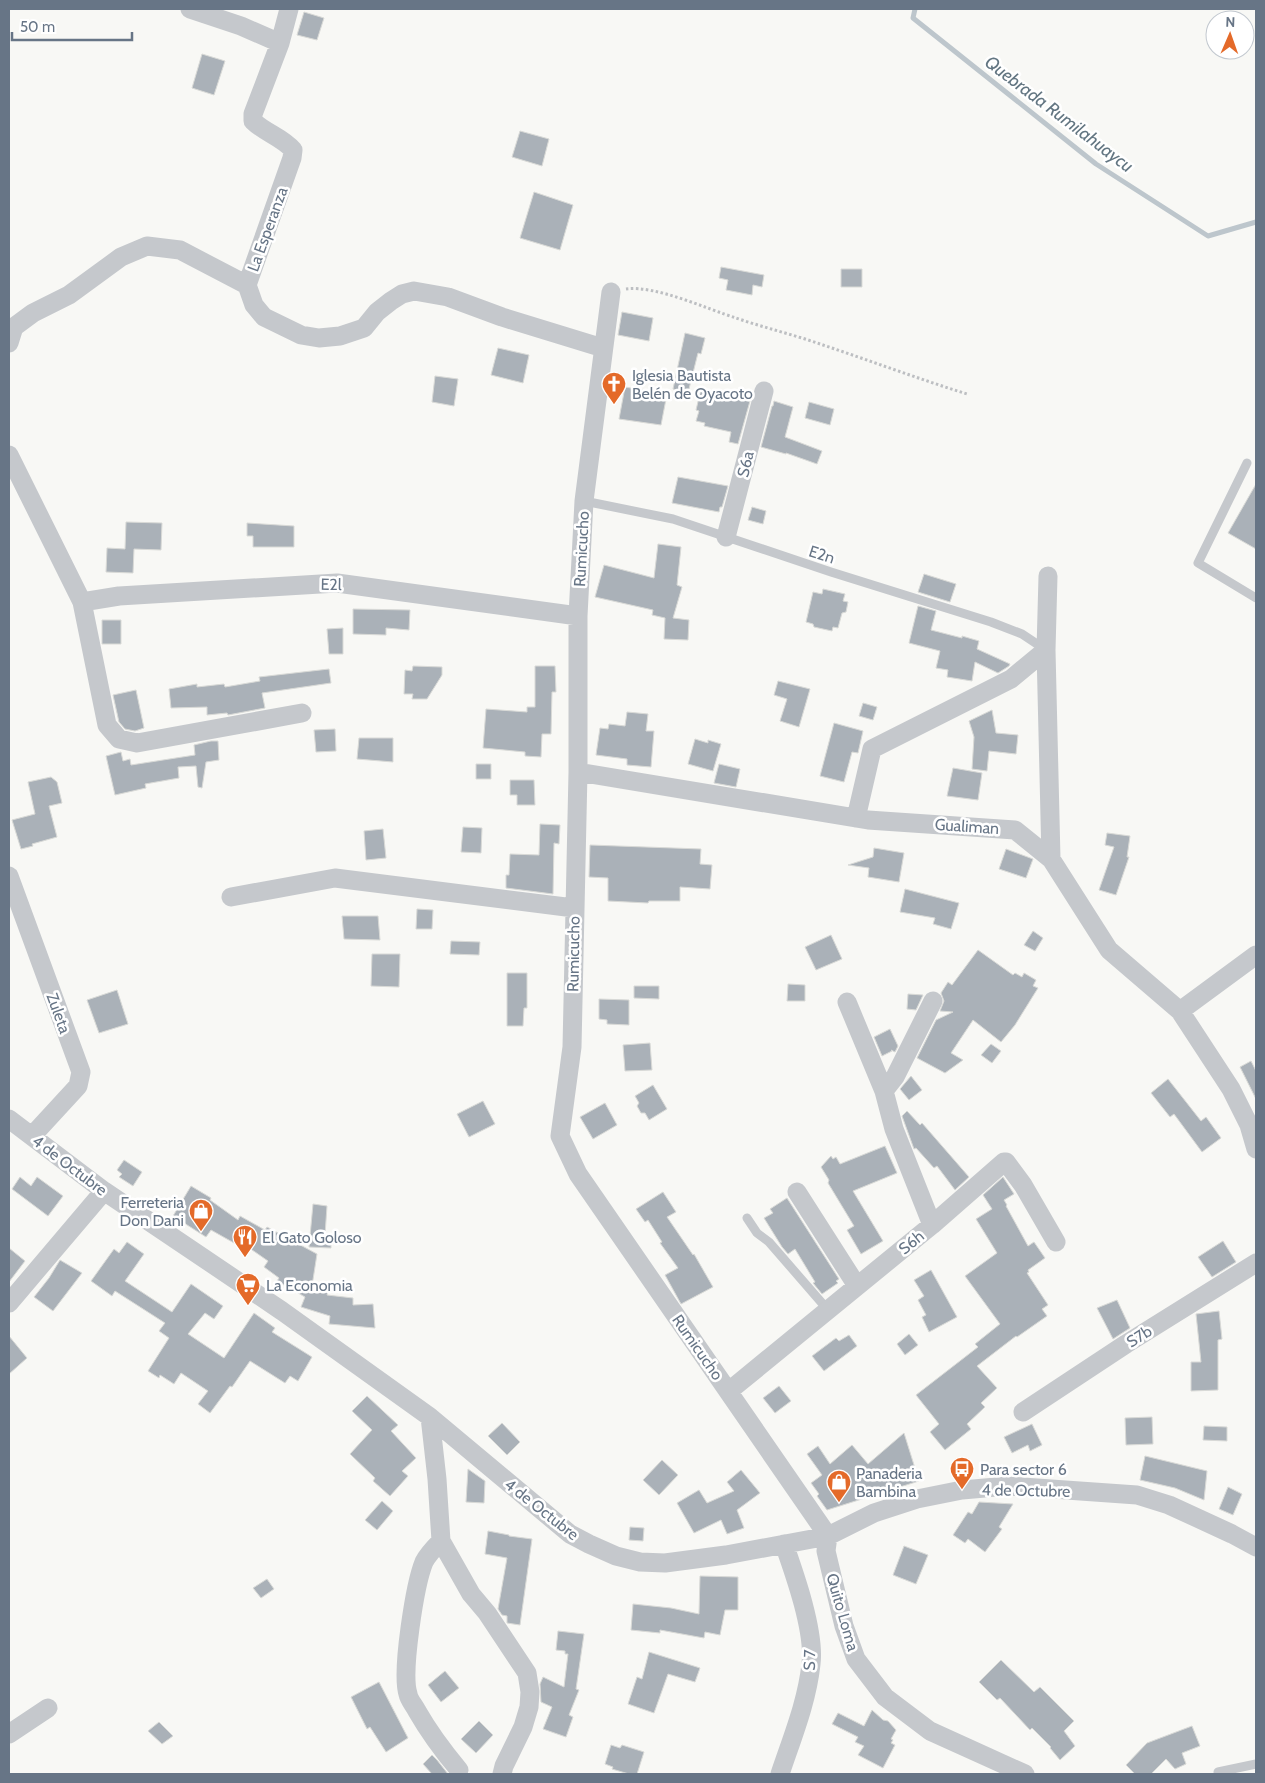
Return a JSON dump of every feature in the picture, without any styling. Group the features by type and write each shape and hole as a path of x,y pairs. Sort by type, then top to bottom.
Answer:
{"street":[{"path":"190,9 241,26 280,43"},
{"name":"La Esperanza","path":"9,343 14,327 33,313 69,295 121,257 147,246 180,250 247,285 292,158 293,150 287,143 258,126 253,120 253,114 280,43 289,9"},
{"path":"247,285 254,305 264,317 301,335 319,338 340,336 364,328 377,312 391,301 402,294 414,291 448,297 603,348"},
{"name":"Rumicucho","path":"611,292 584,502 578,616 578,772 572,1046 560,1136 578,1174 828,1536"},
{"name":"S6a","path":"726,537 764,391"},
{"path":"9,455 82,602 108,725 119,739 137,742 302,713"},
{"path":"1048,576 1046,650 1051,859"},
{"name":"E2l","path":"82,602 119,596 337,583 578,616"},
{"path":"856,818 872,749 1011,679 1046,650"},
{"name":"Gualiman","path":"578,772 856,818 1015,830 1051,859 1109,950 1180,1011 1231,1089 1249,1124 1256,1149"},
{"name":"Zuleta","path":"9,876 81,1072 78,1086 32,1136"},
{"path":"231,897 335,878 574,908"},
{"path":"1180,1011 1256,955"},
{"path":"884,1091 895,1077 933,1001"},
{"name":"S6h","path":"729,1391 932,1225 894,1129 884,1091 847,1002"},
{"name":"4 de Octubre","path":"9,1119 104,1191 282,1311 430,1417 570,1534 616,1556 640,1562 665,1563 726,1555 828,1536 874,1513 917,1499 962,1490 1008,1486 1137,1495 1168,1505 1256,1547"},
{"path":"932,1225 1004,1162 1008,1164 1023,1185 1056,1242"},
{"path":"9,1303 104,1191"},
{"path":"797,1192 857,1286"},
{"name":"S7b","path":"1023,1412 1126,1344 1256,1263"},
{"path":"430,1417 441,1541 471,1594 487,1613 527,1673 530,1692 529,1707 523,1727 502,1774"},
{"name":"Quito Loma","path":"828,1536 826,1551 844,1626 856,1659 885,1697 930,1731 1025,1774"},
{"path":"441,1541 425,1560 420,1576 411,1626 406,1684 408,1696 442,1750 459,1770"},
{"name":"S 7","path":"780,1774 804,1704 811,1662 810,1632 793,1569 784,1544"},
{"path":"9,1734 48,1708"}],"lane":[{"path":"1247,463 1198,563 1256,598"},
{"name":"E2n","path":"584,502 673,519 830,572 991,622 1022,634 1046,650"},
{"path":"746,1218 757,1233 769,1242 828,1310"},
{"path":"1218,1772 1256,1764"}],"path":[{"path":"611,292 633,288 663,293 967,394"}],"building":[{"path":"304,12 324,18 317,40 297,35"},
{"path":"202,54 225,61 214,95 192,88"},
{"path":"520,131 549,139 542,166 512,157"},
{"path":"534,192 573,205 560,250 520,238"},
{"path":"721,267 764,275 762,287 753,285 752,295 726,290 728,280 719,278"},
{"path":"841,269 862,269 862,287 841,287"},
{"path":"622,312 653,318 649,341 618,335"},
{"path":"685,333 705,338 701,354 698,353 688,393 673,389"},
{"path":"498,348 529,355 523,383 491,375"},
{"path":"435,376 458,379 454,406 432,402"},
{"name":"Iglesia Bautista Belén de Oyacoto","path":"625,387 667,394 661,425 619,419"},
{"path":"701,389 750,401 738,444 729,442 731,432 704,426 705,423 696,421 699,411 696,410"},
{"path":"774,401 793,407 785,437 822,451 817,464 786,453 761,447"},
{"path":"809,402 834,409 830,425 805,418"},
{"path":"678,477 728,486 719,512 672,503"},
{"path":"1256,484 1256,549 1228,533"},
{"path":"752,507 766,511 763,524 748,520"},
{"path":"126,522 162,523 161,550 134,549 133,573 106,572 107,548 125,549"},
{"path":"247,523 294,526 294,547 253,547 253,536 247,536"},
{"path":"658,544 681,547 677,585 682,587 673,618 689,620 688,640 664,639 665,618 652,615 653,610 595,597 604,565 654,578"},
{"path":"924,574 956,584 950,602 918,592"},
{"path":"823,589 845,594 843,601 848,602 846,612 842,613 838,628 833,627 832,631 814,627 813,624 806,622 813,592 822,594"},
{"path":"918,606 936,611 931,630 979,641 977,649 1010,664 1009,666 998,673 975,662 972,681 947,677 948,670 936,668 940,651 909,643"},
{"path":"353,609 410,610 409,630 386,628 386,635 353,634"},
{"path":"102,620 121,620 121,644 102,644"},
{"path":"343,628 343,654 329,654 327,629"},
{"path":"413,666 442,667 442,675 427,699 412,699 413,694 404,694 405,670 412,671"},
{"path":"535,666 555,666 556,692 552,692 551,734 542,734 541,757 525,756 525,752 483,748 486,709 527,712 527,707 535,707"},
{"path":"329,669 331,683 262,693 265,708 228,715 227,713 207,715 207,707 171,708 169,689 197,684 197,687 224,684 225,687 260,681 259,677"},
{"path":"778,681 810,689 799,727 780,721 787,699 774,695"},
{"path":"136,690 144,728 135,731 125,729 119,722 113,695"},
{"path":"863,703 877,707 873,720 859,716"},
{"path":"992,710 996,733 1018,735 1016,754 989,751 987,771 972,769 974,737 969,721"},
{"path":"627,712 648,714 646,731 654,731 651,767 627,765 627,759 596,755 600,728 608,729 609,724 625,726"},
{"path":"834,723 863,731 858,753 852,752 844,782 820,776"},
{"path":"335,729 336,751 316,752 314,730"},
{"path":"359,738 393,738 393,762 357,759"},
{"path":"695,739 721,744 713,771 688,764"},
{"path":"218,741 219,760 206,762 202,788 198,787 196,766 178,767 179,778 145,784 146,788 115,795 106,756 121,752 123,761 130,759 131,765 195,755 194,745"},
{"path":"476,764 491,764 491,779 476,779"},
{"path":"719,764 740,769 736,787 714,783"},
{"path":"953,768 982,773 978,800 947,796"},
{"path":"51,777 57,782 62,803 49,806 57,837 21,849 12,820 35,814 28,782"},
{"path":"510,780 534,780 535,805 517,805 517,795 510,795"},
{"path":"540,824 560,825 559,844 554,843 553,894 506,888 506,875 509,875 510,854 539,855"},
{"path":"463,827 482,828 481,853 461,852"},
{"path":"383,829 386,858 366,860 364,831"},
{"path":"1107,833 1130,836 1127,857 1129,857 1116,895 1099,890 1114,847 1105,845"},
{"path":"590,845 701,849 700,864 712,865 710,889 680,887 680,901 649,901 648,903 608,901 608,878 589,877"},
{"path":"874,848 904,853 899,882 868,877 869,868 848,865 873,857"},
{"path":"1006,849 1033,859 1026,878 999,869"},
{"path":"905,889 959,903 951,929 933,924 935,918 900,912"},
{"path":"417,909 433,910 432,929 416,929"},
{"path":"342,916 378,916 380,940 344,939"},
{"path":"1033,931 1043,938 1035,951 1024,945"},
{"path":"831,935 842,959 816,970 805,947"},
{"path":"451,941 480,942 479,955 450,954"},
{"path":"978,950 1013,975 1015,973 1022,977 1024,973 1036,980 1033,986 1038,988 1015,1025 1001,1042 973,1020 951,1053 963,1060 945,1073 917,1058 936,1020 953,1012 940,1011 944,1001 941,993 948,982 952,985"},
{"path":"372,954 400,954 399,987 371,986"},
{"path":"507,973 527,973 527,1008 524,1008 523,1026 507,1026"},
{"path":"788,984 805,985 805,1001 787,1001"},
{"path":"634,986 659,986 659,999 634,998"},
{"path":"117,990 128,1024 99,1033 87,1000"},
{"path":"908,994 923,995 916,1010 907,1009"},
{"path":"599,999 629,1000 629,1025 607,1024 607,1020 599,1019"},
{"path":"890,1029 898,1046 895,1052 891,1050 882,1056 874,1037"},
{"path":"650,1043 652,1070 625,1071 623,1045"},
{"path":"991,1044 1001,1051 992,1063 981,1055"},
{"path":"1251,1061 1256,1071 1256,1099 1240,1067"},
{"path":"911,1076 922,1090 909,1100 900,1089"},
{"path":"1168,1079 1201,1121 1206,1117 1221,1138 1202,1152 1174,1114 1170,1117 1151,1093"},
{"path":"653,1085 667,1109 649,1120 645,1113 641,1113 635,1096"},
{"path":"483,1101 495,1124 469,1137 457,1114"},
{"path":"605,1103 617,1125 593,1139 580,1117"},
{"path":"907,1111 920,1125 922,1123 969,1177 955,1190 937,1166 934,1168 916,1148 914,1149 902,1116"},
{"path":"885,1146 897,1173 853,1191 883,1241 861,1254 847,1230 854,1226 828,1183 829,1180 821,1167 831,1156 833,1159 836,1157 840,1164"},
{"path":"124,1160 142,1172 133,1186 119,1177 122,1174 117,1170"},
{"path":"20,1177 31,1186 37,1177 63,1196 48,1216 12,1189"},
{"path":"1003,1177 1014,1194 1004,1200 1006,1206 1028,1246 1034,1242 1045,1258 1028,1270 1029,1272 1027,1273 1048,1305 1042,1309 1047,1316 1016,1336 977,1366 997,1388 981,1403 985,1407 967,1424 971,1429 945,1450 930,1432 939,1424 916,1395 978,1347 975,1344 1000,1324 965,1276 997,1253 976,1219 992,1209 983,1195"},
{"path":"191,1186 211,1198 210,1200 238,1220 240,1216 265,1230 267,1227 317,1254 312,1286 328,1292 327,1295 353,1298 353,1305 373,1304 375,1328 329,1324 330,1316 301,1307 305,1297 277,1281 279,1278 264,1267 268,1261 245,1245 243,1248 211,1230 206,1237 173,1216"},
{"path":"663,1192 676,1212 667,1217 694,1254 713,1287 681,1304 665,1275 678,1268 660,1243 662,1242 648,1220 645,1222 636,1209"},
{"path":"787,1198 839,1279 836,1281 838,1283 822,1294 813,1283 815,1282 795,1249 788,1254 764,1218 773,1213 770,1209"},
{"path":"313,1204 327,1206 325,1235 331,1235 331,1248 309,1247"},
{"path":"1223,1241 1236,1262 1212,1277 1198,1257"},
{"path":"127,1242 144,1254 125,1281 172,1312 191,1284 223,1306 214,1319 205,1313 188,1334 224,1358 254,1313 275,1328 272,1332 312,1357 298,1381 290,1376 285,1383 250,1361 232,1387 230,1386 210,1413 198,1404 208,1391 181,1373 174,1384 160,1375 159,1378 148,1371 169,1338 159,1331 165,1323 115,1291 112,1296 91,1281 114,1249 119,1253"},
{"path":"9,1248 25,1261 9,1282"},
{"path":"60,1260 82,1273 53,1311 34,1297"},
{"path":"931,1270 957,1317 929,1332 922,1317 926,1315 918,1300 924,1296 914,1280"},
{"path":"1117,1300 1130,1328 1113,1339 1097,1308"},
{"path":"1219,1311 1222,1339 1218,1340 1218,1390 1191,1391 1191,1362 1201,1362 1196,1314"},
{"path":"909,1334 918,1345 905,1355 897,1344"},
{"path":"849,1335 857,1346 824,1371 812,1356 836,1338 839,1341"},
{"path":"9,1336 27,1358 9,1374"},
{"path":"779,1386 791,1401 775,1413 763,1398"},
{"path":"367,1396 398,1425 391,1431 416,1458 402,1471 408,1476 390,1496 373,1481 375,1478 350,1454 372,1430 352,1411"},
{"path":"1152,1417 1153,1444 1126,1445 1125,1418"},
{"path":"502,1423 520,1442 507,1455 488,1436"},
{"path":"1032,1424 1042,1445 1030,1451 1028,1445 1012,1453 1004,1437"},
{"path":"1204,1426 1227,1427 1227,1441 1203,1440"},
{"path":"904,1433 919,1481 827,1510 811,1483 822,1475 807,1454 818,1446 830,1464 852,1445 868,1464"},
{"path":"1145,1456 1207,1471 1204,1500 1175,1488 1140,1480"},
{"path":"662,1460 678,1475 659,1495 643,1480"},
{"path":"468,1469 485,1481 484,1503 466,1502"},
{"path":"741,1470 760,1493 737,1510 744,1528 727,1534 721,1520 694,1533 677,1503 699,1490 707,1503 734,1491 727,1482"},
{"path":"1228,1487 1242,1494 1233,1515 1219,1509"},
{"path":"382,1501 393,1511 377,1530 365,1520"},
{"path":"979,1502 1013,1504 999,1527 1002,1529 985,1552 968,1539 965,1543 953,1535 968,1512 972,1514"},
{"path":"630,1527 644,1528 643,1541 629,1540"},
{"path":"488,1531 532,1539 520,1625 507,1623 507,1616 502,1615 498,1609 507,1558 485,1554"},
{"path":"904,1546 928,1555 916,1584 893,1575"},
{"path":"700,1576 738,1577 738,1610 725,1610 720,1635 705,1632 704,1638 660,1630 660,1633 631,1630 633,1604 671,1608 699,1614"},
{"path":"267,1579 274,1589 261,1598 253,1588"},
{"path":"558,1631 584,1634 576,1689 579,1690 569,1715 573,1717 566,1737 543,1729 552,1707 541,1702 540,1684 543,1677 564,1687 568,1654 565,1654 565,1651 556,1650"},
{"path":"649,1652 700,1668 695,1682 668,1674 654,1713 628,1704 637,1677 642,1679"},
{"path":"1001,1660 1034,1692 1040,1687 1074,1721 1064,1731 1075,1746 1060,1760 1051,1747 1032,1728 1030,1730 1000,1698 997,1700 979,1682"},
{"path":"445,1671 459,1688 441,1702 428,1685"},
{"path":"379,1682 408,1738 386,1752 370,1727 367,1729 351,1697"},
{"path":"872,1710 883,1720 888,1721 896,1730 891,1739 893,1740 891,1743 895,1745 883,1768 858,1755 864,1746 855,1742 858,1737 832,1724 838,1713 864,1726"},
{"path":"479,1721 493,1735 476,1753 461,1739"},
{"path":"159,1722 173,1736 162,1744 148,1731"},
{"path":"1192,1726 1200,1746 1182,1753 1186,1764 1175,1769 1166,1759 1151,1774 1135,1774 1126,1765 1147,1743"},
{"path":"611,1745 620,1748 622,1745 644,1752 637,1774 629,1774 612,1769 613,1767 605,1764"},
{"path":"432,1755 448,1774 432,1774 423,1764"}],"waterway":[{"name":"Quebrada Rumilahuaycu","path":"915,9 913,18 1096,164 1208,236 1256,222"}],"place":[{"name":"Iglesia Bautista Belén de Oyacoto","path":"614,405"},
{"name":"Ferreteria Don Dani","path":"201,1232"},
{"name":"El Gato Goloso","path":"245,1258"},
{"name":"La Economia","path":"248,1306"},
{"name":"Para sector 6","path":"962,1490"},
{"name":"Panaderia Bambina","path":"839,1503"}]}
